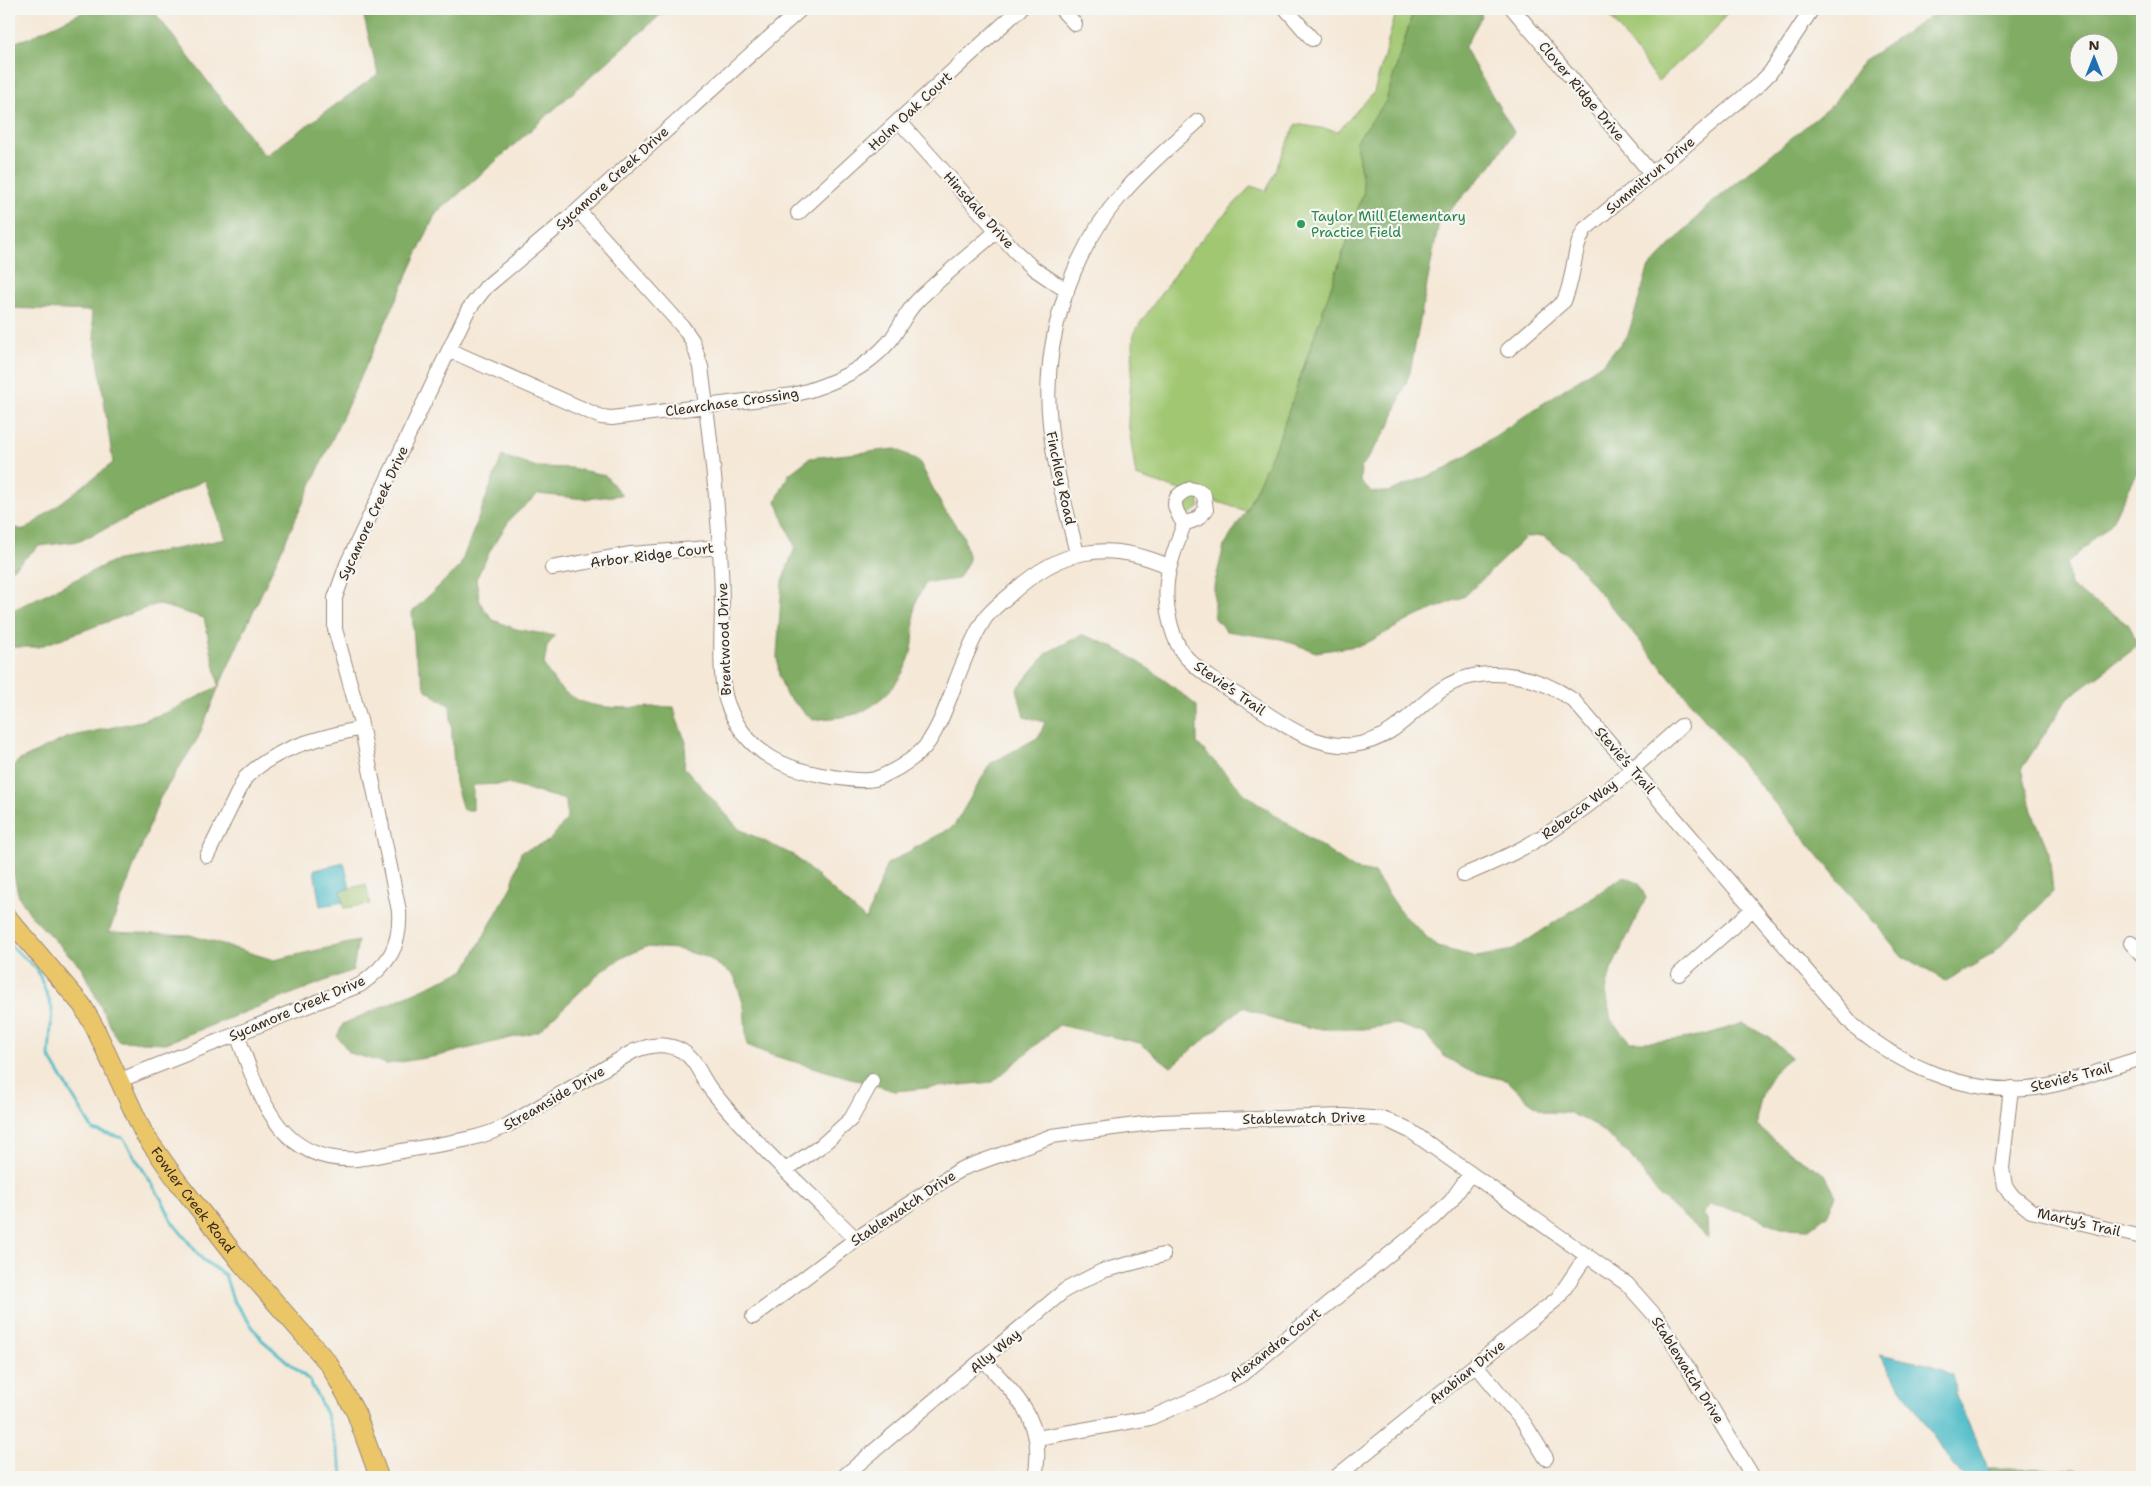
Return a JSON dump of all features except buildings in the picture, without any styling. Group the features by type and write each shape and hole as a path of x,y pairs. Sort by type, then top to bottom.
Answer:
{"main road":[{"name":"Fowler Creek Road","path":"9,919 82,1005 144,1134 178,1182 259,1285 328,1364 356,1413 379,1477"}],"street":[{"name":"Sycamore Creek Drive","path":"118,1080 360,985 381,970 398,939 399,910 362,728 335,629 335,598 347,564 468,310 486,286 578,210 801,9"},
{"name":"Holm Oak Court","path":"798,213 1020,9"},
{"path":"1060,9 1075,24"},
{"path":"1286,9 1312,40"},
{"name":"Clover Ridge Drive","path":"1513,9 1651,173"},
{"name":"Summitrun Drive","path":"1508,350 1564,301 1569,291 1578,245 1585,229 1758,85 1775,67 1812,9"},
{"name":"Hinsdale Drive","path":"900,121 1033,268 1067,290"},
{"name":"Finchley Road","path":"1077,554 1053,449 1049,422 1051,359 1067,290 1098,226 1122,193 1198,121"},
{"name":"Brentwood Drive","path":"578,210 682,326 692,340 701,367 721,547 723,672 727,704 744,735 777,763 805,773 845,779 872,780 897,770 921,751 940,720 985,618 1036,573 1053,563 1077,554 1107,550 1145,556 1168,566"},
{"name":"Clearchase Crossing","path":"449,350 601,418 792,395 820,388 857,369 889,342 916,302 998,230"},
{"name":"Stevie’s Trail","path":"1184,524 1168,566 1165,605 1175,639 1186,657 1204,673 1299,734 1317,741 1353,745 1376,739 1397,728 1437,692 1478,676 1508,674 1544,683 1573,700 1854,1026 1875,1044 1928,1072 1983,1086 2027,1089 2062,1082 2142,1058"},
{"name":"Arbor Ridge Court","path":"552,568 631,554 721,547"},
{"name":"Rebecca Way","path":"1464,875 1509,856 1541,838 1632,769 1681,726"},
{"path":"207,856 245,778 254,769 268,759 294,747 362,728"},
{"path":"1679,974 1753,909"},
{"path":"2131,943 2142,955"},
{"name":"Streamside Drive","path":"236,1034 262,1100 273,1120 293,1141 322,1155 339,1158 364,1158 486,1135 508,1125 634,1052 646,1047 661,1045 674,1048 690,1058 711,1090 785,1170 856,1240"},
{"path":"785,1170 821,1146 851,1119 872,1080"},
{"name":"Marty’s Trail","path":"2011,1088 2002,1168 2005,1186 2010,1194 2031,1211 2142,1237"},
{"name":"Stablewatch Drive","path":"753,1317 856,1240 961,1169 1052,1136 1159,1122 1344,1116 1385,1119 1412,1132 1627,1284 1659,1320 1753,1477"},
{"name":"Alexandra Court","path":"1038,1438 1150,1418 1208,1393 1241,1375 1434,1218 1451,1201 1470,1174"},
{"name":"Ally Way","path":"843,1477 1065,1290 1080,1281 1124,1264 1163,1255"},
{"name":"Arabian Drive","path":"1336,1477 1558,1298 1587,1256"},
{"path":"984,1360 1015,1394 1029,1417 1038,1438 1038,1464 1035,1477"},
{"path":"1476,1365 1524,1423 1546,1458"}],"green space":[{"path":"89,9 152,9 265,156 378,74 362,9 667,9 435,215 219,686 204,618 157,604 38,647 9,647 9,612 113,561 226,539 205,480 80,541 39,546 9,572 9,527 25,530 113,463 91,311 9,308 9,44 28,38"},
{"path":"1397,9 1414,9 1386,101 1356,142 1364,191 1279,439 1246,511 1136,476 1128,421 1134,332 1191,251 1251,186 1266,191 1296,124 1338,131 1374,92"},
{"path":"1414,9 1478,9 1482,16 1464,48 1514,132 1491,166 1439,222 1410,372 1390,425 1361,468 1360,481 1371,492 1388,492 1446,469 1603,363 1628,335 1648,269 1707,207 1833,104 1863,61 1942,9 2142,9 2142,465 2110,524 2067,564 2070,586 2129,625 2138,646 2068,698 2022,768 2032,811 2049,853 2053,892 1993,954 1946,981 1902,956 1569,556 1543,536 1526,537 1465,596 1413,618 1363,645 1316,652 1281,639 1226,631 1214,617 1214,586 1224,546 1246,511 1279,439 1364,191 1356,142 1386,101"},
{"path":"1602,9 1729,9 1717,28 1658,81 1606,11"},
{"path":"896,449 919,461 943,508 963,535 969,560 958,579 926,583 915,605 911,653 901,675 886,695 856,714 813,720 786,695 779,676 777,656 782,582 795,547 776,501 789,474 810,458"},
{"path":"502,456 537,467 571,468 605,475 622,495 585,499 538,494 511,518 491,549 476,579 480,603 493,620 516,629 555,636 547,646 544,665 557,685 571,696 584,702 614,708 674,707 686,742 684,767 739,829 793,855 866,920 887,864 954,826 990,764 1039,737 1045,722 1024,717 1017,689 1048,652 1082,635 1113,648 1142,664 1197,706 1197,743 1245,794 1354,869 1374,873 1401,912 1437,947 1477,957 1513,950 1624,876 1639,884 1646,898 1611,970 1606,991 1611,1020 1630,1042 1688,1038 1742,1023 1770,1038 1791,1057 1776,1071 1765,1087 1759,1106 1757,1126 1793,1155 1825,1174 1836,1195 1827,1215 1809,1229 1781,1228 1749,1214 1710,1204 1703,1214 1707,1219 1708,1238 1658,1194 1630,1155 1596,1125 1570,1113 1545,1112 1527,1100 1508,1081 1467,1070 1444,1056 1425,1034 1397,1024 1363,1029 1317,1029 1275,1020 1243,1007 1171,1067 1140,1043 1059,1025 993,1082 895,1091 771,1055 747,1045 744,1006 734,975 706,957 677,949 646,947 624,957 603,970 539,1031 438,1056 387,1064 350,1053 337,1036 343,1024 465,970 512,885 521,852 549,841 567,819 566,800 507,784 473,785 473,810 463,810 455,782 450,706 426,690 415,654 412,612 460,566"},
{"path":"1193,496 1199,499 1199,508 1187,516 1185,515 1182,501"},
{"path":"219,686 198,738 160,798 109,932 190,935 274,960 358,941 353,970 166,1043 118,1041 81,967 33,918 19,897 9,854 9,772 18,761 68,737 141,721 168,712"},
{"path":"366,884 370,904 344,908 341,891"},
{"path":"1988,1468 2074,1469 2098,1477 1994,1477"}],"water":[{"path":"344,863 350,888 341,891 343,902 320,906 314,870"},
{"path":"1879,1354 1931,1365 1953,1375 1955,1393 1988,1468 1994,1477 1967,1477 1953,1466"}],"waterway":[{"path":"9,944 37,969 52,1008 49,1056 93,1130 123,1138 162,1200 173,1223 203,1260 225,1275 233,1300 262,1340 310,1381 327,1416 344,1477"}],"place":[{"name":"Taylor Mill Elementary Practice Field","path":"1301,224"}]}
